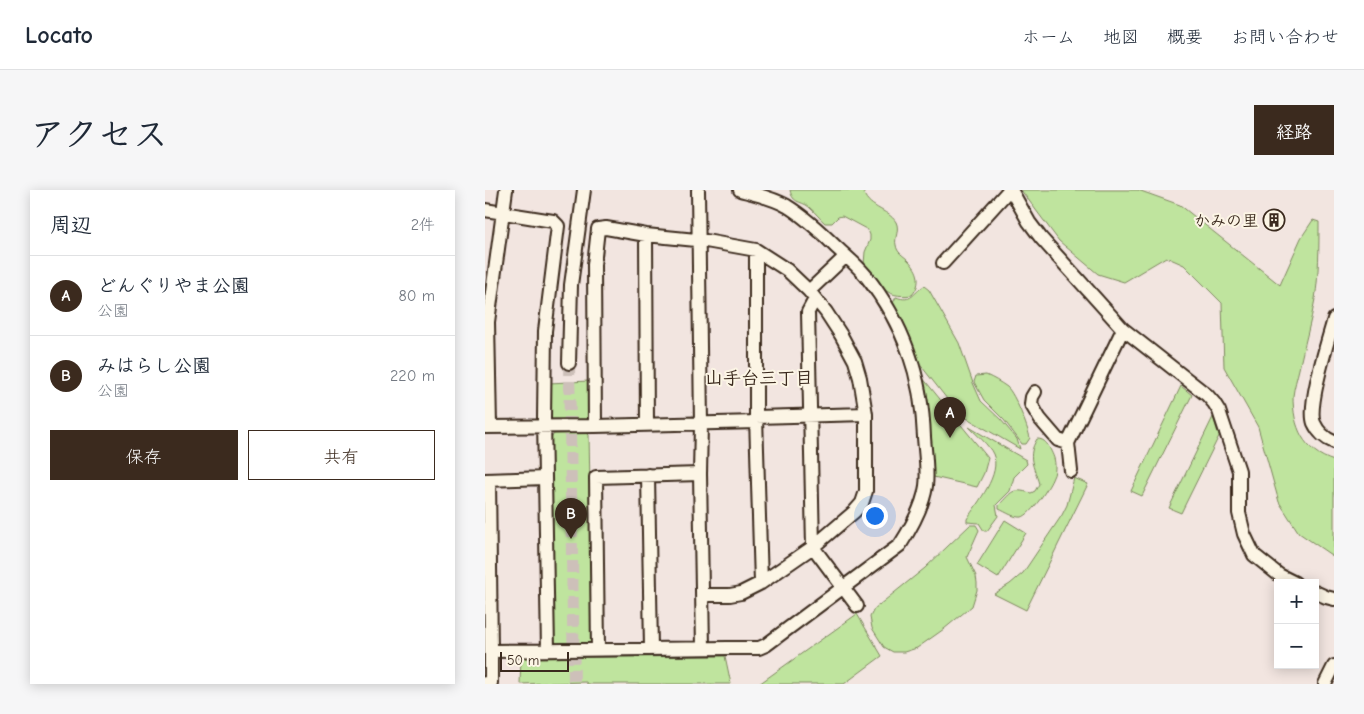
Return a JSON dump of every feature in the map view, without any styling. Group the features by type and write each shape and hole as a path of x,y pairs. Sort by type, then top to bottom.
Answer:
{"street":[{"path":"506,190 488,322 488,427 701,424 810,415 866,414"},
{"path":"569,363 572,275 584,190"},
{"path":"698,190 703,648"},
{"path":"491,651 759,648 766,645 900,545 909,531 922,502 926,485 923,415 916,372 905,341 891,312 865,275 813,224 786,205 764,196 740,190"},
{"path":"943,263 1010,190 1041,238 1123,329 1214,402 1219,410 1239,471 1239,513 1244,534 1254,555 1287,579"},
{"path":"485,210 553,221 558,226 545,331 548,650"},
{"path":"595,426 593,264 598,229 606,228 646,235 699,240 756,250 787,270 826,312 855,361 860,378 866,414 866,491 862,503 855,512 813,547 761,583 741,593 703,595"},
{"path":"646,235 647,425"},
{"path":"756,250 756,419 761,583"},
{"path":"846,256 812,295 808,312 813,547 857,606"},
{"path":"1334,319 1315,392 1312,413 1317,429 1327,439 1334,442"},
{"path":"1071,471 1068,443 1123,329"},
{"path":"1035,392 1031,404 1040,420 1058,440 1068,443"},
{"path":"598,650 596,476 700,474"},
{"path":"648,475 651,649"},
{"path":"485,683 491,683 487,480 545,478"},
{"path":"1319,594 1334,599"},
{"path":"1325,684 1334,666"}],"green space":[{"path":"790,190 863,190 868,201 888,214 896,222 897,248 915,268 918,277 917,286 912,295 895,295 883,289 864,264 865,252 870,240 868,230 842,216 832,223 825,223 807,206 793,198"},
{"path":"1021,190 1138,190 1180,205 1280,285 1301,238 1313,220 1319,222 1319,260 1316,290 1312,316 1294,389 1293,407 1298,428 1307,444 1323,457 1334,461 1334,557 1299,533 1279,502 1258,427 1224,367 1222,303 1184,265 1166,257 1124,282 1098,274 1059,241"},
{"path":"924,286 929,290 959,343 981,401 1017,439 1020,449 958,413 922,367 893,303 896,297 901,299 909,298"},
{"path":"986,375 1007,387 1014,397 1029,433 1030,438 1026,444 1022,444 1004,420 984,400 974,382 976,376"},
{"path":"922,377 988,458 984,473 977,487 929,476"},
{"path":"589,381 589,418 586,421 552,422 549,418 549,383"},
{"path":"1181,386 1192,395 1142,496 1131,491"},
{"path":"1213,417 1219,436 1181,513 1169,508"},
{"path":"969,427 1026,460 1027,464 1014,477 1010,491 996,505 998,516 987,531 984,531 979,523 967,522 967,519 987,488 995,462 989,447"},
{"path":"587,433 589,435 593,640 589,645 558,646 552,640 551,438 554,434"},
{"path":"1037,439 1045,442 1051,451 1055,462 1054,474 1035,506 1026,515 1016,517 999,509 999,505 1013,492 1031,493 1035,491 1039,484 1031,456"},
{"path":"1074,478 1088,484 1026,610 994,594 1023,573 1062,515 1067,505"},
{"path":"1005,520 1026,533 998,578 977,565"},
{"path":"970,525 976,525 979,530 967,557 976,576 977,583 972,606 917,648 904,652 893,652 884,647 872,628 870,617 874,609 925,568"},
{"path":"857,614 882,656 844,684 759,684"},
{"path":"725,656 731,684 587,684 586,682 520,684 521,658"}],"tunnel":[{"path":"569,363 574,684"}],"place":[{"name":"かみの里","path":"1274,220"},
{"name":"どんぐりやま公園","path":"950,438"},
{"name":"みはらし公園","path":"571,539"}],"district":[{"name":"山手台三丁目","path":"759,378"}]}
